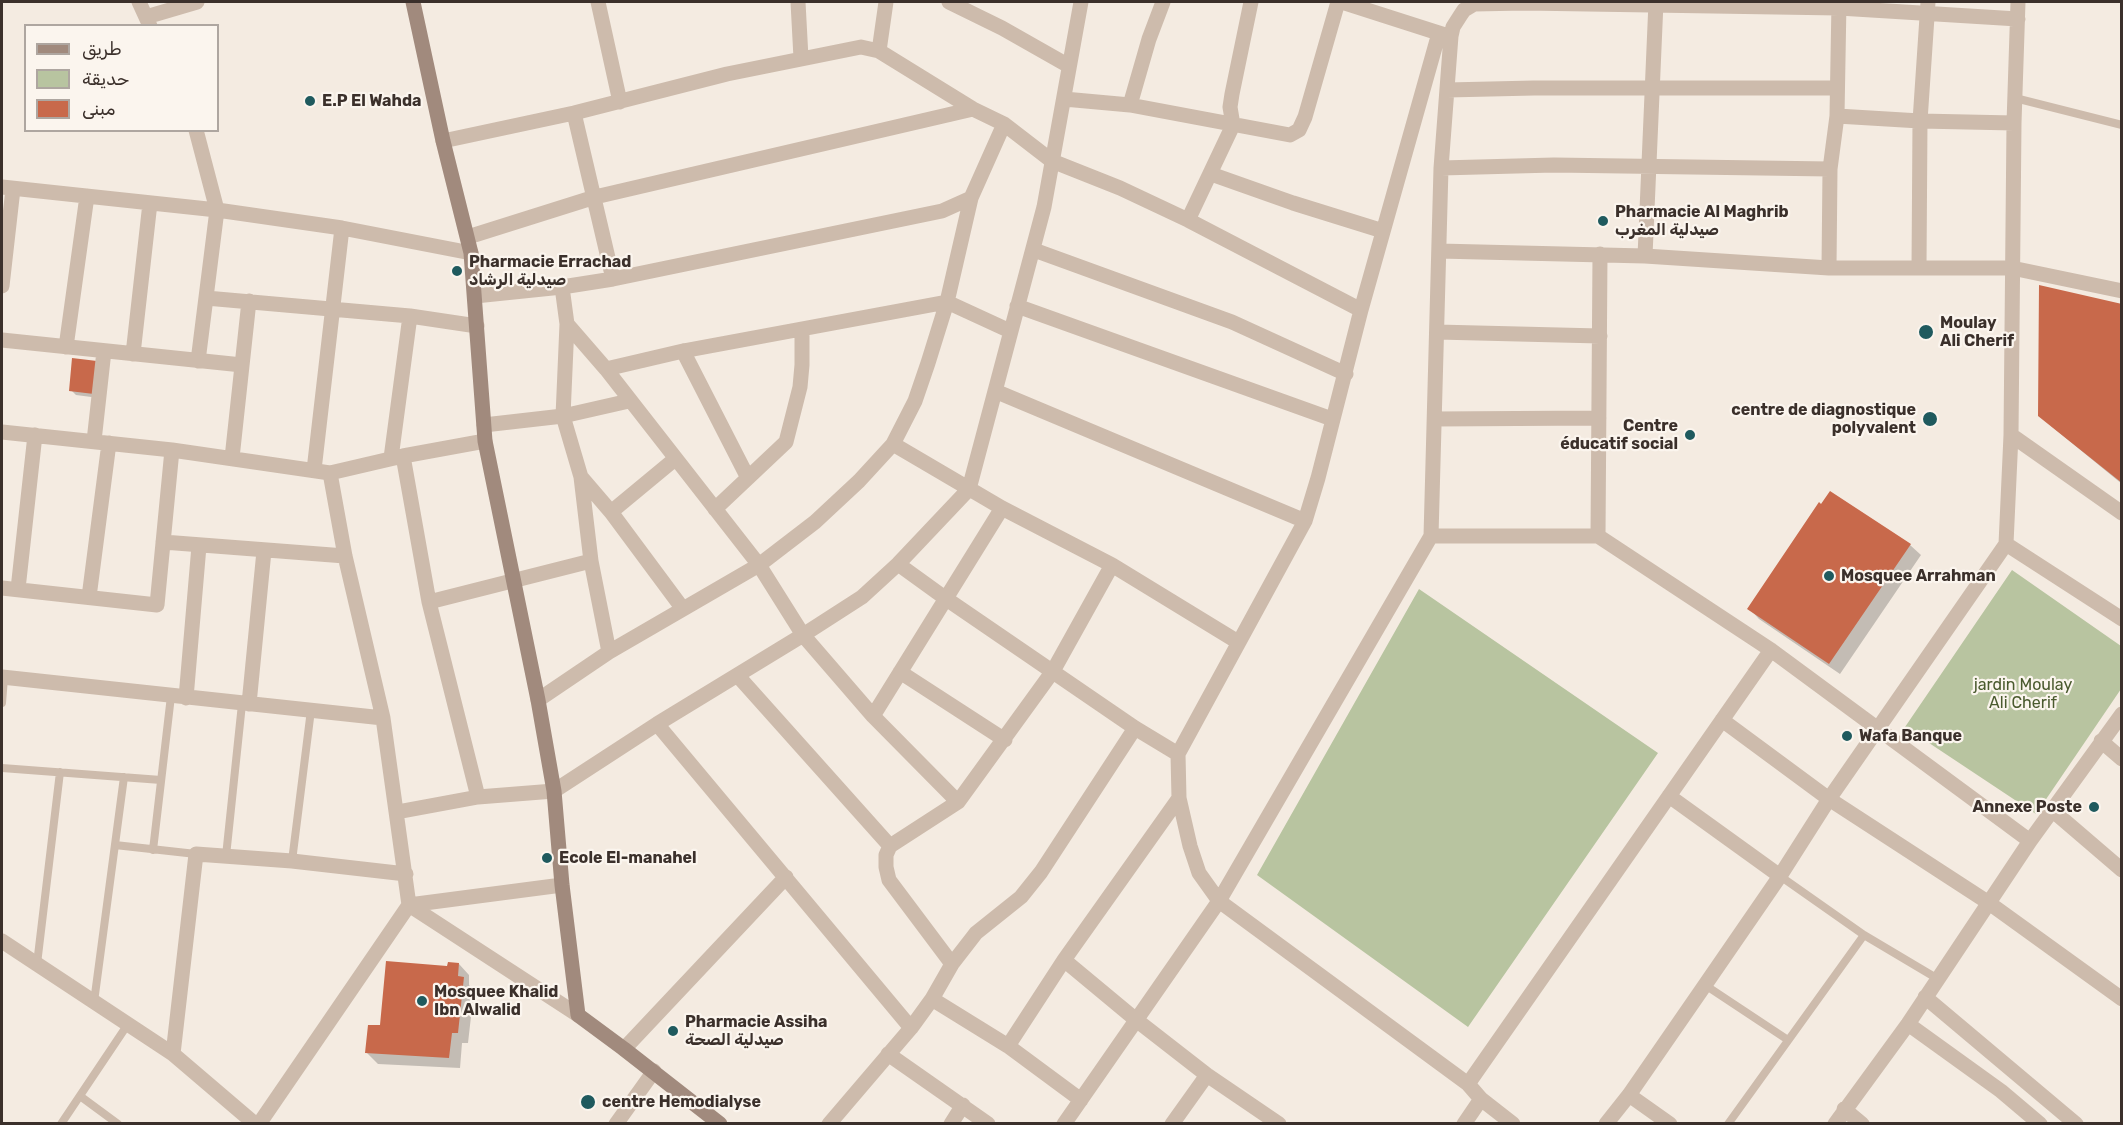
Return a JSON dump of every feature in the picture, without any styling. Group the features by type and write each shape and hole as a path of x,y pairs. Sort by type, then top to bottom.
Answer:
{"main road":[{"path":"413,2 443,141 471,253 485,441 538,700 554,791 562,885 578,1015 654,1071 720,1124"}],"street":[{"path":"139,2 148,21 197,2"},
{"path":"597,2 620,102"},
{"path":"798,2 801,58"},
{"path":"879,51 886,2"},
{"path":"949,2 1070,66"},
{"path":"397,812 478,797 554,791 862,597 898,564 969,489 1044,207 1081,2"},
{"path":"1130,105 1149,39 1163,2"},
{"path":"1188,220 1233,125 1230,107 1251,2"},
{"path":"1064,99 1130,105 1290,135 1299,130 1305,117 1340,2 1445,35"},
{"path":"1513,1124 1481,1099 1468,1084 1219,902 1199,873 1179,798 1178,754 1305,521 1346,374 1360,310 1445,35 1464,10 1474,4 1525,2 1927,8 2018,19"},
{"path":"1606,1124 1629,1095 1705,985 1780,876 1829,799 2006,544 2011,435 2014,123 2018,2"},
{"path":"1645,256 1656,4"},
{"path":"1829,268 1830,169 1837,116 1839,5"},
{"path":"1919,268 1920,121 1927,8"},
{"path":"1064,1124 1135,1019 1219,902 1431,536 1441,168 1447,90 1445,35"},
{"path":"443,141 574,113 727,74 861,46 879,51 973,109 1004,124 1052,161 1120,188 1188,220 1360,310"},
{"path":"1447,90 1837,88"},
{"path":"468,237 595,197 973,109"},
{"path":"574,113 613,279"},
{"path":"1837,116 2014,123"},
{"path":"538,700 609,652 759,565 815,522 859,481 893,444 915,401 946,302 971,198 1004,124"},
{"path":"197,132 217,210 198,361"},
{"path":"1441,168 1554,165 1830,169"},
{"path":"1211,174 1383,231"},
{"path":"2,286 7,188 217,210 342,228 471,253"},
{"path":"66,347 87,196"},
{"path":"475,296 613,279 942,211 971,198"},
{"path":"133,354 150,203"},
{"path":"314,470 342,228"},
{"path":"1034,250 1233,322 1346,374"},
{"path":"1439,251 1600,254 1829,268 2012,268 2121,291"},
{"path":"1598,536 1600,254"},
{"path":"562,287 567,324 563,416 581,477 591,561 609,652"},
{"path":"206,298 410,316 477,326"},
{"path":"232,459 249,301"},
{"path":"606,369 683,351 946,302 1010,332"},
{"path":"1017,306 1332,418"},
{"path":"410,316 397,457 429,602 478,797"},
{"path":"567,324 606,369 759,565 803,635 873,716 958,802"},
{"path":"715,509 786,442 800,387 802,329"},
{"path":"1437,332 1600,336"},
{"path":"2,340 242,365"},
{"path":"89,597 101,442 104,351"},
{"path":"683,351 748,478"},
{"path":"995,391 1305,521"},
{"path":"484,425 563,416 629,401"},
{"path":"1435,419 1599,418"},
{"path":"2,432 172,450 330,472 485,441"},
{"path":"18,590 35,435"},
{"path":"2011,435 2121,513"},
{"path":"893,444 1002,508 1112,566 1238,642"},
{"path":"2,588 157,605 172,450"},
{"path":"611,512 675,459"},
{"path":"2,941 173,1054 257,1124 409,905 383,718 345,556 330,472"},
{"path":"581,477 611,512 683,609"},
{"path":"873,716 1002,508"},
{"path":"1431,536 1598,536 1771,650 2030,841"},
{"path":"163,542 345,556"},
{"path":"2006,544 2121,619"},
{"path":"179,697 199,546"},
{"path":"245,704 264,551"},
{"path":"429,602 591,561"},
{"path":"898,564 1135,728 1178,754"},
{"path":"952,964 889,880 886,855 890,846 958,802 1053,671 1112,566"},
{"path":"1468,1084 1771,650"},
{"path":"900,672 1005,740"},
{"path":"738,676 890,846"},
{"path":"3,678 383,718"},
{"path":"1835,1124 1908,1024 2030,841 2121,714"},
{"path":"1722,720 1829,799 1989,903 2121,999"},
{"path":"657,724 911,1028"},
{"path":"830,1124 911,1028 932,999 952,964 976,933 1022,897 1041,872 1135,728"},
{"path":"2102,741 2121,759"},
{"path":"1669,796 1780,876"},
{"path":"1008,1046 1064,960 1179,798"},
{"path":"2052,810 2121,870"},
{"path":"173,1054 196,854 292,861 406,874"},
{"path":"624,1049 786,877"},
{"path":"409,905 562,885"},
{"path":"409,905 578,1015"},
{"path":"1064,960 1207,1075 1274,1122"},
{"path":"1925,997 2076,1124"},
{"path":"932,999 1008,1046 1081,1100"},
{"path":"1908,1024 2001,1091 2040,1124"},
{"path":"888,1054 963,1104 988,1124"},
{"path":"2001,1091 2014,1070"},
{"path":"616,1124 654,1071"},
{"path":"1172,1124 1207,1075"},
{"path":"1629,1095 1670,1124"},
{"path":"1464,1124 1481,1099"},
{"path":"951,1124 963,1104"},
{"path":"1844,1109 1862,1124"}],"lane":[{"path":"2015,98 2121,125"},
{"path":"2,703 3,678"},
{"path":"153,849 161,780 179,697"},
{"path":"226,856 245,704"},
{"path":"292,861 311,710"},
{"path":"2,768 161,780"},
{"path":"37,964 60,772"},
{"path":"94,1002 124,777"},
{"path":"115,845 196,854"},
{"path":"1780,876 1864,934 1938,979"},
{"path":"1728,1124 1864,934"},
{"path":"1705,985 1788,1040"},
{"path":"61,1124 128,1024"},
{"path":"80,1096 118,1124"}],"green space":[{"name":"jardin Moulay Ali Cherif","path":"2012,570 2121,646 2121,689 2036,814 1905,727"},
{"path":"1419,589 1658,753 1468,1027 1257,875"}],"building":[{"path":"2039,285 2122,304 2122,483 2038,416"},
{"path":"72,358 97,361 94,394 69,391"},
{"name":"Mosquee Arrahman","path":"1830,491 1911,544 1829,664 1747,609 1819,502 1821,504"},
{"name":"Mosquee Khalid Ibn Alwalid","path":"386,961 447,966 448,962 459,963 458,976 464,977 458,1033 452,1033 449,1058 365,1053 368,1025 380,1025"}],"place":[{"name":"E.P El Wahda","path":"310,101"},
{"name":"Pharmacie Al Maghrib صيدلية المغرب","path":"1603,221"},
{"name":"Pharmacie Errachad صيدلية الرشاد","path":"457,271"},
{"name":"Moulay Ali Cherif","path":"1926,332"},
{"name":"centre de diagnostique polyvalent","path":"1930,419"},
{"name":"Centre éducatif social","path":"1690,435"},
{"name":"Mosquee Arrahman","path":"1829,576"},
{"name":"Wafa Banque","path":"1847,736"},
{"name":"Annexe Poste","path":"2094,807"},
{"name":"Ecole El-manahel","path":"547,858"},
{"name":"Mosquee Khalid Ibn Alwalid","path":"422,1001"},
{"name":"Pharmacie Assiha صيدلية الصحة","path":"673,1031"},
{"name":"centre Hemodialyse","path":"588,1102"}]}
